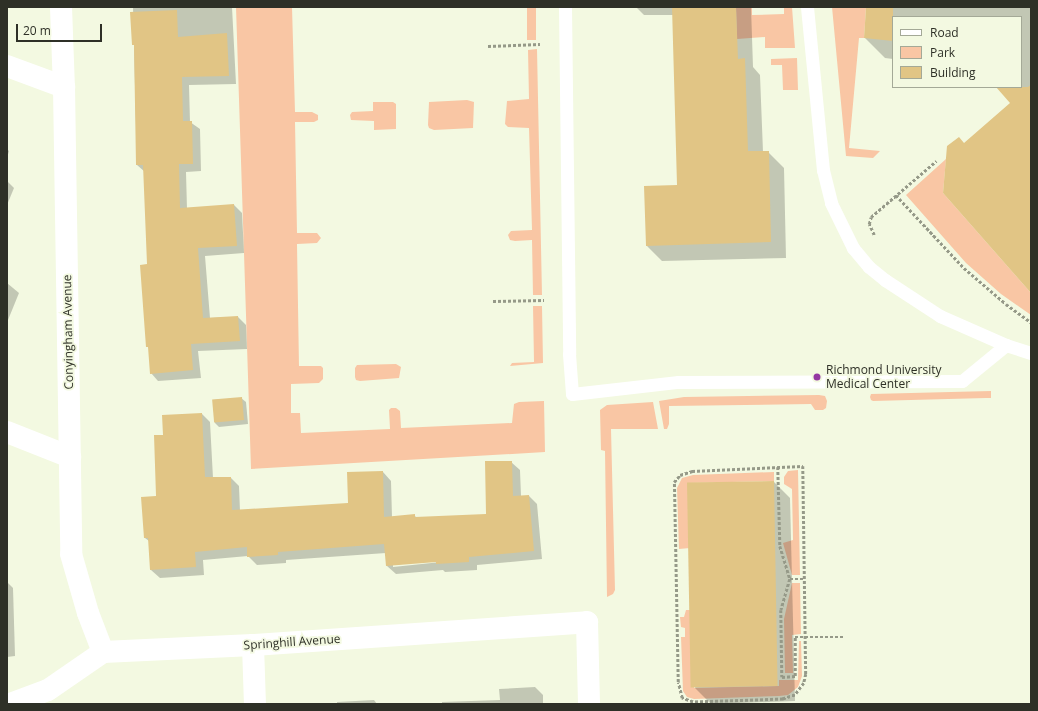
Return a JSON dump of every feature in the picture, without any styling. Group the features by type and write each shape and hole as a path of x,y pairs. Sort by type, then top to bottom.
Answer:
{"street":[{"name":"Conyingham Avenue","path":"61,7 64,87 71,554 88,612 103,652"},
{"path":"7,66 64,87"},
{"path":"7,432 70,456"},
{"name":"Springhill Avenue","path":"103,652 253,645 587,622 589,704"},
{"path":"253,645 255,704"},
{"path":"10,704 48,690 103,652"}],"lane":[{"path":"565,7 569,354 572,394 678,382 962,381 1006,346"},
{"path":"807,7 823,170 831,203 853,248 869,267 918,303 940,316 1006,346 1031,353"}],"path":[{"path":"488,46 540,44"},
{"path":"874,235 869,224 871,217 936,161"},
{"path":"896,195 964,268 1006,304 1031,322"},
{"path":"493,301 544,300"},
{"path":"803,466 806,674 804,683 799,691 789,699 693,702 682,698 678,682 674,482 680,474 692,471 778,467 803,466"},
{"path":"778,467 780,546 790,579 781,610 782,677 795,676 795,638 843,637"},
{"path":"790,579 804,579"}],"green space":[{"path":"236,7 292,7 295,112 312,112 318,115 318,120 314,122 295,122 297,233 317,233 321,238 317,243 297,244 299,366 321,366 323,368 323,379 319,383 291,384 291,413 300,413 301,433 390,429 389,410 391,408 396,408 400,411 401,428 512,423 514,404 519,402 544,401 545,452 251,469"},
{"path":"527,7 536,7 536,40 527,40"},
{"path":"736,7 752,7 752,15 784,14 784,7 792,7 795,48 765,48 765,37 737,39"},
{"path":"832,7 866,7 864,38 859,38 849,148 880,151 873,158 846,156"},
{"path":"537,49 542,295 533,295 532,240 510,240 508,235 511,231 532,230 529,128 508,127 505,124 507,101 529,99 528,50"},
{"path":"797,58 798,90 783,90 782,65 771,65 771,59"},
{"path":"467,100 474,102 473,128 434,130 429,128 429,102"},
{"path":"373,102 393,102 396,104 396,129 374,130 374,121 351,120 350,115 352,112 373,111"},
{"path":"946,159 943,193 1031,293 1031,315 1001,294 966,263 906,195"},
{"path":"533,306 542,306 543,363 510,366 512,363 534,362"},
{"path":"396,364 401,367 399,378 356,380 355,368 357,365"},
{"path":"991,391 991,398 873,401 870,397 871,394"},
{"path":"825,396 827,401 826,408 823,410 815,410 811,404 669,406 669,424 667,429 664,429 659,401 684,397"},
{"path":"653,402 658,429 611,429 615,590 613,594 607,597 605,451 601,450 600,410 607,405"},
{"path":"798,470 800,575 792,575 783,543 793,540 792,489 784,484 784,477 788,471"},
{"path":"774,472 774,481 688,483 690,548 679,549 677,488 682,478 693,475"},
{"path":"792,583 800,583 801,634 792,635 793,673 785,673 784,619"},
{"path":"686,610 692,610 694,688 779,686 779,680 798,680 799,641 801,641 802,676 798,687 788,695 779,696 694,699 687,697 683,691 681,637 685,637 685,628 681,627 680,617 684,617"}],"building":[{"path":"672,7 736,7 738,59 745,58 748,151 769,151 771,242 646,246 644,186 677,185"},
{"path":"866,7 893,7 892,41 864,38"},
{"path":"177,10 178,37 227,33 229,76 182,77 183,121 192,121 193,164 179,164 180,208 234,204 237,246 198,248 203,318 238,316 240,341 191,344 193,370 150,374 148,347 146,347 140,265 147,264 143,165 136,165 134,45 132,45 130,12"},
{"path":"1031,85 1031,293 943,193 947,146 959,137 964,143 1010,103 997,88 1028,87"},
{"path":"242,397 244,420 214,423 212,400"},
{"path":"202,413 205,477 231,477 232,510 348,503 347,472 383,471 384,517 415,514 415,517 486,514 485,461 512,461 513,496 529,495 534,551 469,557 469,562 436,564 436,562 386,566 384,544 278,552 278,555 247,557 247,547 195,552 196,567 150,570 148,538 144,538 141,497 156,496 154,435 163,435 162,415"},
{"path":"774,481 778,686 691,687 687,483"}],"place":[{"name":"Richmond University Medical Center","path":"817,377"}]}
